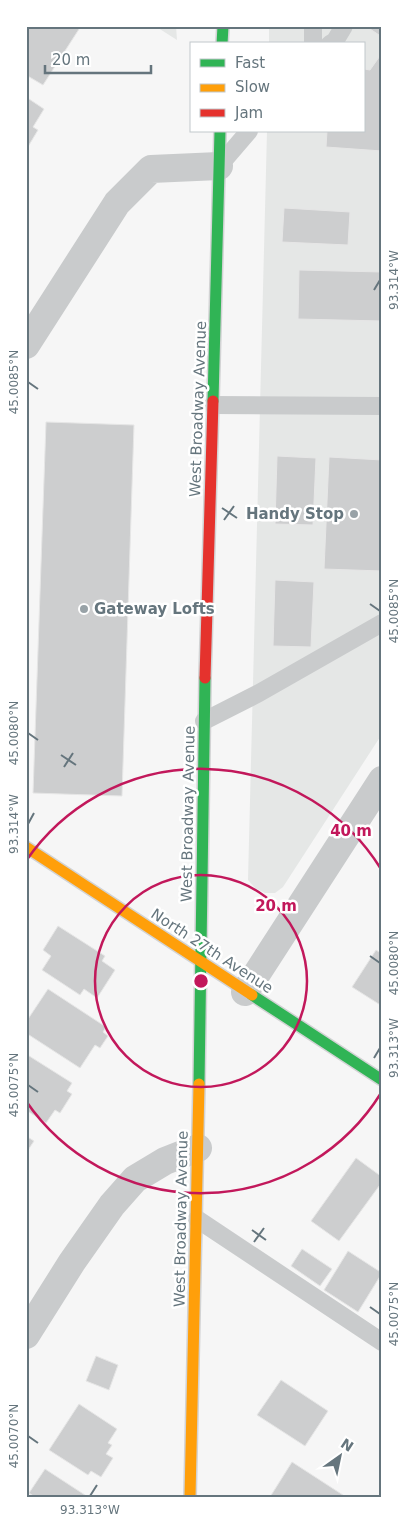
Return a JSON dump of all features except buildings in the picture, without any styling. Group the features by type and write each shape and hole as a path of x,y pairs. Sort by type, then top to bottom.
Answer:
{"main road":[{"path":"222,42 223,26"},
{"name":"West Broadway Avenue","path":"190,1497 202,963 204,721 220,132"},
{"name":"North 27th Avenue","path":"26,847 382,1080"}],"street":[{"path":"26,345 118,203 151,168 219,166"},
{"path":"245,992 382,780"},
{"path":"26,1335 78,1254 112,1206 135,1179 165,1161 198,1148"}],"lane":[{"path":"313,26 313,42"},
{"path":"333,42 344,26"},
{"path":"219,166 247,132"},
{"path":"214,405 382,406"},
{"path":"204,721 259,693 382,623"},
{"path":"197,1219 382,1342"}],"shaded area":[{"path":"155,26 176,26 177,40"},
{"path":"269,26 382,26 382,734 283,887 275,893 265,893 255,888 248,880 267,132 366,132 366,42 269,42"}],"traffic: fast":[{"path":"222,42 223,26"},
{"path":"213,401 220,132"},
{"path":"199,1084 205,678"},
{"path":"252,995 382,1080"}],"traffic: slow":[{"path":"26,847 252,995"},
{"path":"190,1497 199,1084"}],"traffic: jam":[{"path":"205,678 213,401"}],"place":[{"name":"Handy Stop","path":"354,514"},
{"name":"Gateway Lofts","path":"84,609"}]}
